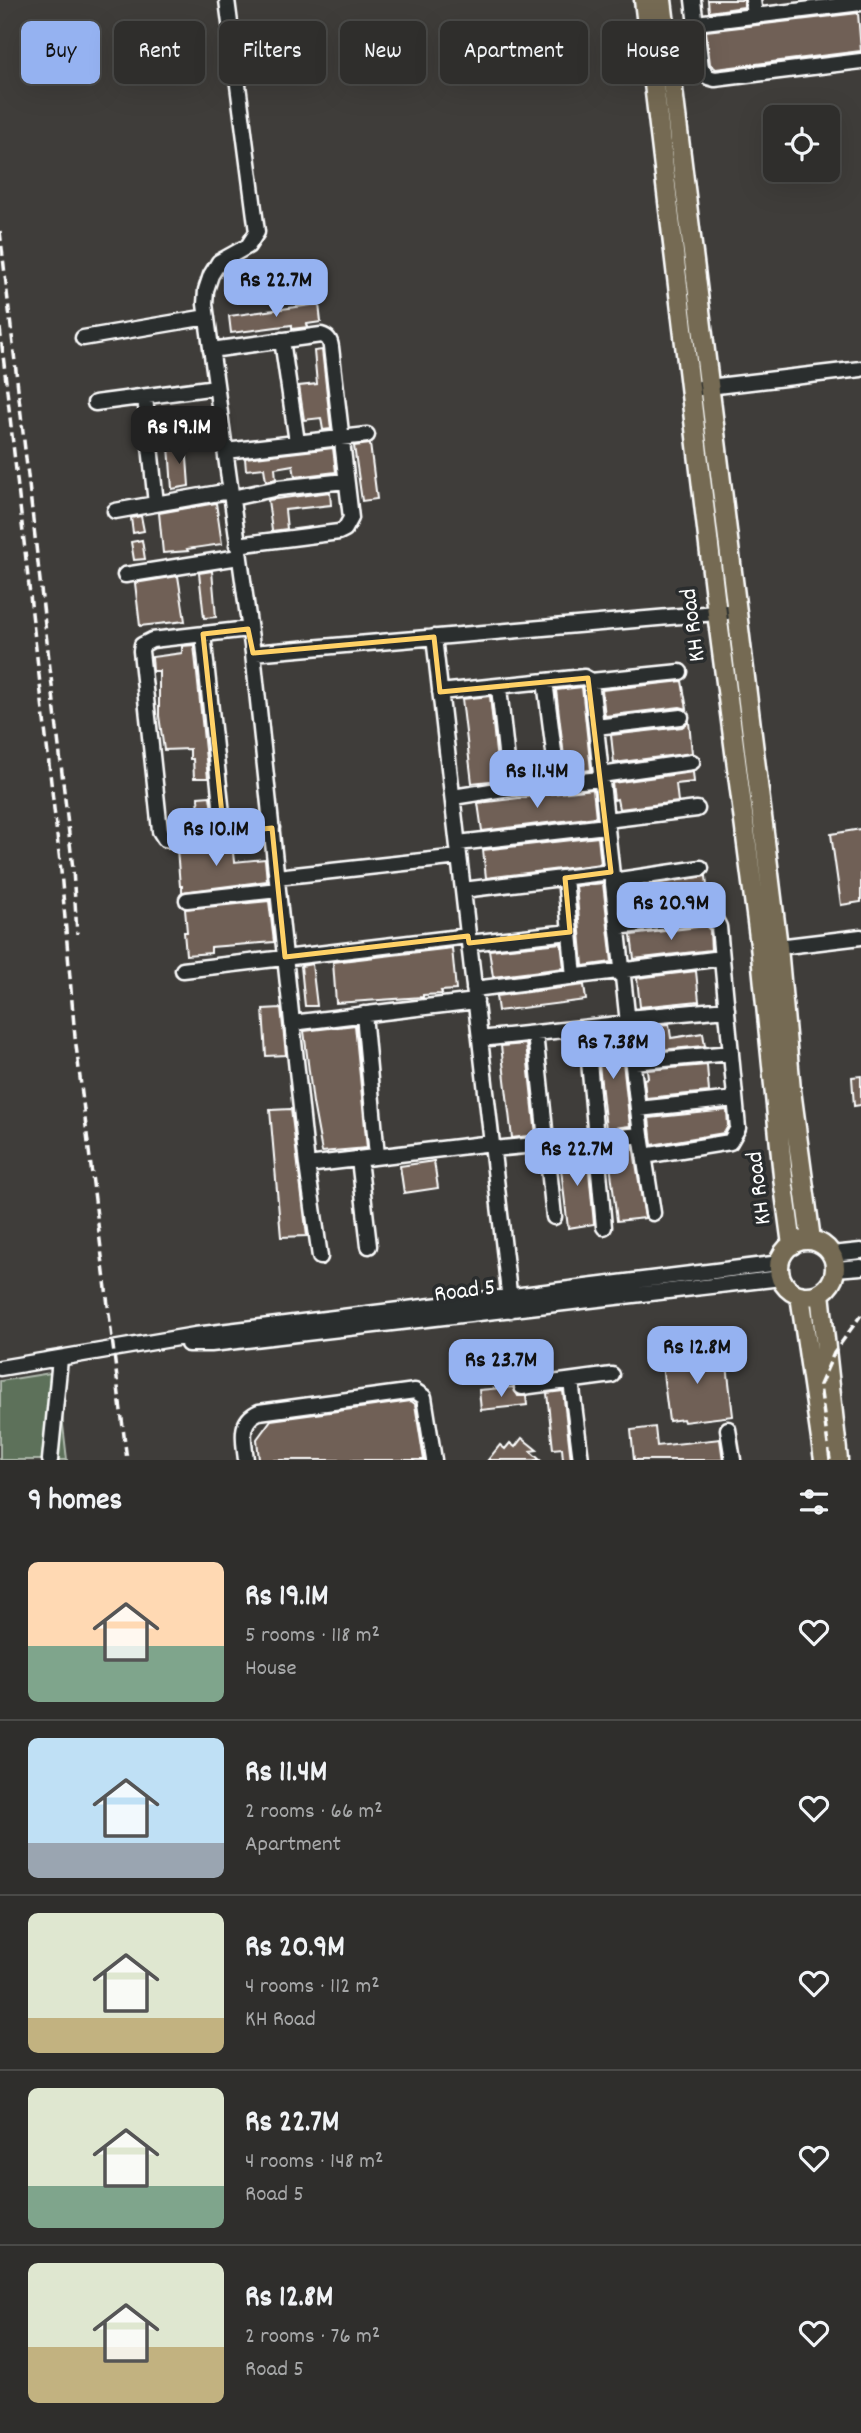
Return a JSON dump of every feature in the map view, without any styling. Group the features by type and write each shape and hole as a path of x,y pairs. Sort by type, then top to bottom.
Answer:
{"main road":[{"name":"KH Road","path":"644,0 700,388 737,611 778,947 791,1090 811,1240"},
{"name":"KH Road","path":"662,0 700,388 717,613 760,945 792,1245"},
{"path":"811,1240 823,1245 833,1262 830,1283 820,1293 800,1295 789,1289 781,1271 782,1256 792,1245 811,1240"},
{"path":"820,1293 838,1460"},
{"path":"800,1295 824,1460"}],"street":[{"path":"227,0 257,232 248,246 219,262 211,275 206,290 207,317 253,653 307,1165 320,1257"},
{"path":"693,0 696,21"},
{"path":"753,0 755,16"},
{"path":"704,22 755,16 811,4 861,3"},
{"path":"704,72 708,77 715,79 861,61"},
{"path":"83,338 207,317"},
{"path":"125,575 340,532 351,518 330,341 326,336 211,350"},
{"path":"282,340 297,442"},
{"path":"700,388 861,369"},
{"path":"95,403 216,387"},
{"path":"145,397 156,504"},
{"path":"225,451 367,435"},
{"path":"115,511 346,481"},
{"path":"253,653 737,611"},
{"path":"248,629 152,640 142,645 158,817 160,831 165,839 173,840 272,828"},
{"path":"203,634 224,834"},
{"path":"434,637 510,1303"},
{"path":"440,692 499,688 584,677 591,681 680,672"},
{"path":"545,681 558,783"},
{"path":"591,681 632,1062 653,1213"},
{"path":"499,688 510,788"},
{"path":"596,727 681,718"},
{"path":"453,797 692,762"},
{"path":"187,900 606,823 697,809"},
{"path":"463,890 565,878 701,868"},
{"path":"565,878 574,977"},
{"path":"617,927 707,916 715,919 719,927 738,1128 730,1142 644,1156"},
{"path":"183,970 285,957 570,932"},
{"path":"778,947 861,937"},
{"path":"292,1023 364,1014 574,977 722,958"},
{"path":"480,1038 586,1028 727,1009"},
{"path":"364,1014 377,1156"},
{"path":"586,1028 604,1227"},
{"path":"535,1033 554,1217"},
{"path":"632,1062 731,1053"},
{"path":"638,1109 735,1099"},
{"path":"307,1165 377,1156 641,1135"},
{"path":"359,1159 369,1246"},
{"path":"833,1262 861,1251"},
{"path":"833,1262 861,1267"},
{"name":"Road 5","path":"0,1368 195,1335 510,1303 781,1271"},
{"name":"Road 5","path":"0,1359 42,1354 66,1357"},
{"path":"50,1460 66,1357"},
{"path":"522,1387 612,1375"},
{"path":"570,1381 581,1460"},
{"path":"246,1460 246,1420 259,1412 415,1391 424,1397 434,1460"},
{"path":"728,1429 733,1460"}],"highlighted area":[{"path":"248,629 253,653 434,637 440,692 588,678 611,872 565,878 570,932 469,943 468,936 285,957 272,828 224,833 203,634"}],"green space":[{"path":"57,1372 67,1460 0,1460 0,1381"}],"building":[{"path":"708,0 744,0 744,7 709,12"},
{"path":"858,13 861,51 716,69 710,64 706,31"},
{"path":"319,304 321,322 307,324 308,327 292,329 292,325 231,333 229,316"},
{"path":"322,350 331,429 323,430 321,418 304,420 299,386 317,384 314,351"},
{"path":"186,444 189,486 172,489 169,446"},
{"path":"370,444 377,499 362,501 354,446"},
{"path":"333,448 336,472 295,477 293,465 275,468 276,479 266,481 264,468 246,470 245,458"},
{"path":"330,492 331,505 285,510 287,529 272,531 268,500"},
{"path":"216,503 222,544 163,553 159,513"},
{"path":"141,516 144,531 133,533 131,518"},
{"path":"142,540 145,559 134,560 131,542"},
{"path":"212,571 216,617 204,618 199,573"},
{"path":"178,576 185,621 140,626 135,583"},
{"path":"194,645 208,778 194,778 190,749 164,750 159,716 159,671 153,671 152,657 182,653 182,646"},
{"path":"682,681 687,709 680,707 605,716 602,690"},
{"path":"582,687 591,770 566,773 556,690"},
{"path":"490,696 499,780 472,783 462,699"},
{"path":"689,722 692,753 614,763 611,735 682,727"},
{"path":"693,772 694,782 676,784 678,802 619,809 617,799 614,800 612,783"},
{"path":"593,789 596,817 482,831 478,803"},
{"path":"210,796 214,825 177,830 176,814 199,813 198,797"},
{"path":"861,829 861,902 841,905 831,834"},
{"path":"598,837 601,864 486,878 483,850"},
{"path":"232,843 234,862 265,859 267,881 182,892 177,849"},
{"path":"706,876 709,906 629,916 626,898 629,898 628,888"},
{"path":"603,883 612,962 583,966 576,886"},
{"path":"269,901 274,942 211,947 211,953 186,955 185,909"},
{"path":"706,926 710,930 711,950 634,959 631,935"},
{"path":"561,943 564,968 493,977 489,950"},
{"path":"452,948 456,990 441,991 442,994 423,997 336,1003 333,962"},
{"path":"312,964 317,1006 305,1006 301,966"},
{"path":"696,971 699,1001 640,1007 637,978"},
{"path":"584,985 586,1000 498,1011 496,996"},
{"path":"281,1008 286,1055 266,1056 263,1009"},
{"path":"669,1024 671,1038 703,1033 705,1046 648,1051 645,1026"},
{"path":"355,1025 367,1148 322,1152 304,1031"},
{"path":"620,1034 630,1126 606,1129 596,1036"},
{"path":"526,1044 536,1135 512,1138 501,1046"},
{"path":"707,1065 709,1092 646,1098 644,1079 648,1078 647,1070"},
{"path":"861,1076 861,1105 854,1106 852,1077"},
{"path":"291,1109 307,1236 281,1237 270,1110"},
{"path":"727,1110 728,1126 724,1133 652,1145 649,1118"},
{"path":"633,1145 645,1218 617,1221 608,1148"},
{"path":"587,1150 594,1224 568,1228 559,1152"},
{"path":"434,1161 438,1188 404,1193 400,1166"},
{"path":"725,1348 733,1416 684,1422 683,1419 669,1421 661,1357"},
{"path":"513,1387 518,1396 526,1396 527,1405 481,1410 479,1390"},
{"path":"563,1391 571,1460 563,1460 562,1448 553,1449 547,1393"},
{"path":"411,1401 415,1404 424,1460 259,1460 257,1439 271,1420"},
{"path":"655,1427 657,1446 720,1439 723,1460 634,1460 631,1430"},
{"path":"522,1438 537,1450 530,1451 540,1460 488,1460 500,1445 505,1449 510,1443 515,1447"}],"railway":[{"path":"0,231 73,869 77,934"},
{"path":"0,328 61,871 75,1037 127,1460"},
{"path":"830,1460 820,1385 834,1353 861,1315"}]}
